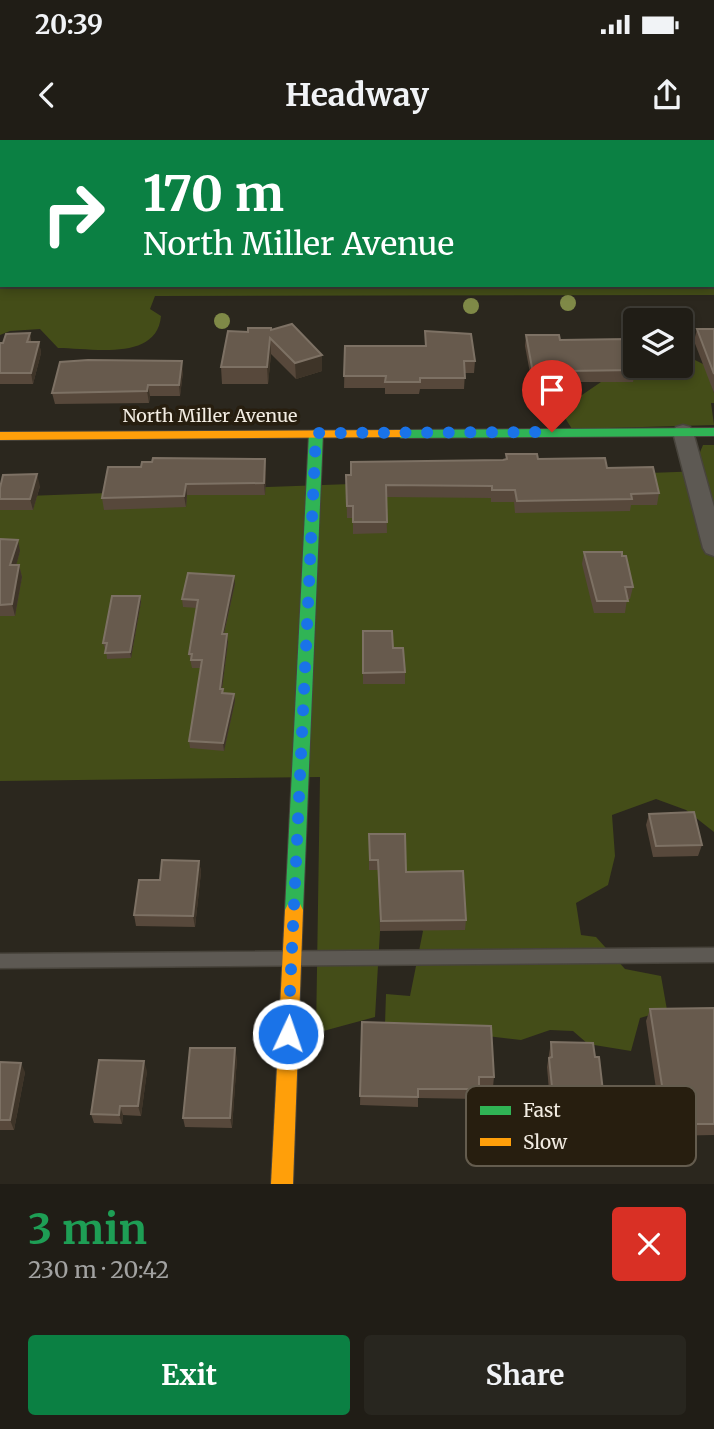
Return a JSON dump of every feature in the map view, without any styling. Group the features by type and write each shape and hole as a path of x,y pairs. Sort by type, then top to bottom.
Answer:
{"street":[{"path":"683,432 714,548"},
{"name":"North Miller Avenue","path":"0,436 714,432"},
{"path":"282,1184 316,433"}],"lane":[{"path":"0,961 714,955"}],"green space":[{"path":"0,287 714,287 714,295 155,296 150,309 161,316 157,331 148,340 135,346 104,350 58,348 40,329 10,331 0,335"},
{"path":"693,359 705,365 714,393 714,403 711,403 714,425 572,429 560,410 601,382 623,372 623,378 693,378"},
{"path":"703,445 714,445 714,832 686,810 656,799 612,815 615,856 608,885 576,903 581,935 596,937 625,969 661,976 667,1010 640,1018 631,1051 588,1044 573,1031 550,1030 521,1040 385,1024 386,994 410,996 423,931 379,883 380,931 375,1017 316,1033 320,777 0,781 0,497 703,471 698,457"}],"building":[{"path":"292,324 322,355 295,363 270,338 267,367 221,367 228,331 248,332 248,328 271,330"},
{"path":"697,329 714,329 714,374"},
{"path":"425,331 471,334 475,361 464,361 465,378 420,378 420,382 385,382 386,376 344,376 345,346 426,346"},
{"path":"30,333 27,342 39,342 31,373 0,373 0,343 3,343 6,334"},
{"path":"526,335 559,335 560,340 623,339 623,370 566,371 570,388 542,389 539,372 533,373"},
{"path":"182,361 179,385 148,385 147,391 52,393 60,362"},
{"path":"506,454 537,454 538,459 605,458 607,468 653,467 659,493 631,494 632,499 517,501 515,490 492,490 492,486 386,485 387,522 353,522 353,506 347,506 346,475 351,475 351,462 503,460 507,459"},
{"path":"153,458 265,459 264,483 186,484 184,496 102,498 108,467 141,467 142,462 152,462"},
{"path":"37,474 30,499 0,499 3,475"},
{"path":"0,539 18,540 10,565 19,565 12,604 0,605"},
{"path":"584,552 622,552 622,556 626,556 633,587 625,587 628,601 597,601"},
{"path":"188,573 234,576 222,634 227,634 220,689 223,689 222,693 234,694 223,743 189,741 202,660 191,660 192,654 189,654 198,600 182,599"},
{"path":"112,596 140,596 130,652 105,653 107,643 103,643"},
{"path":"363,631 392,631 393,648 403,648 405,672 363,673"},
{"path":"694,812 702,845 656,846 649,814"},
{"path":"369,834 405,834 406,872 463,871 466,920 381,921 378,860 370,860"},
{"path":"162,860 199,861 193,916 134,915 139,880 160,880"},
{"path":"714,1008 714,1124 696,1124 696,1086 662,1086 650,1009"},
{"path":"362,1022 491,1026 494,1077 479,1077 479,1086 466,1086 466,1089 418,1089 418,1097 360,1096"},
{"path":"551,1042 593,1043 595,1057 599,1057 602,1086 552,1086 549,1058 552,1057"},
{"path":"190,1048 235,1048 230,1118 183,1118"},
{"path":"99,1060 144,1061 138,1106 120,1106 119,1115 91,1114"},
{"path":"0,1062 21,1063 10,1120 0,1120"}],"traffic: fast":[{"path":"401,434 714,432"},
{"path":"294,910 316,433"}],"traffic: slow":[{"path":"0,436 401,434"},
{"path":"282,1184 294,910"}],"route":[{"path":"288,1034 316,433 552,432"}]}
